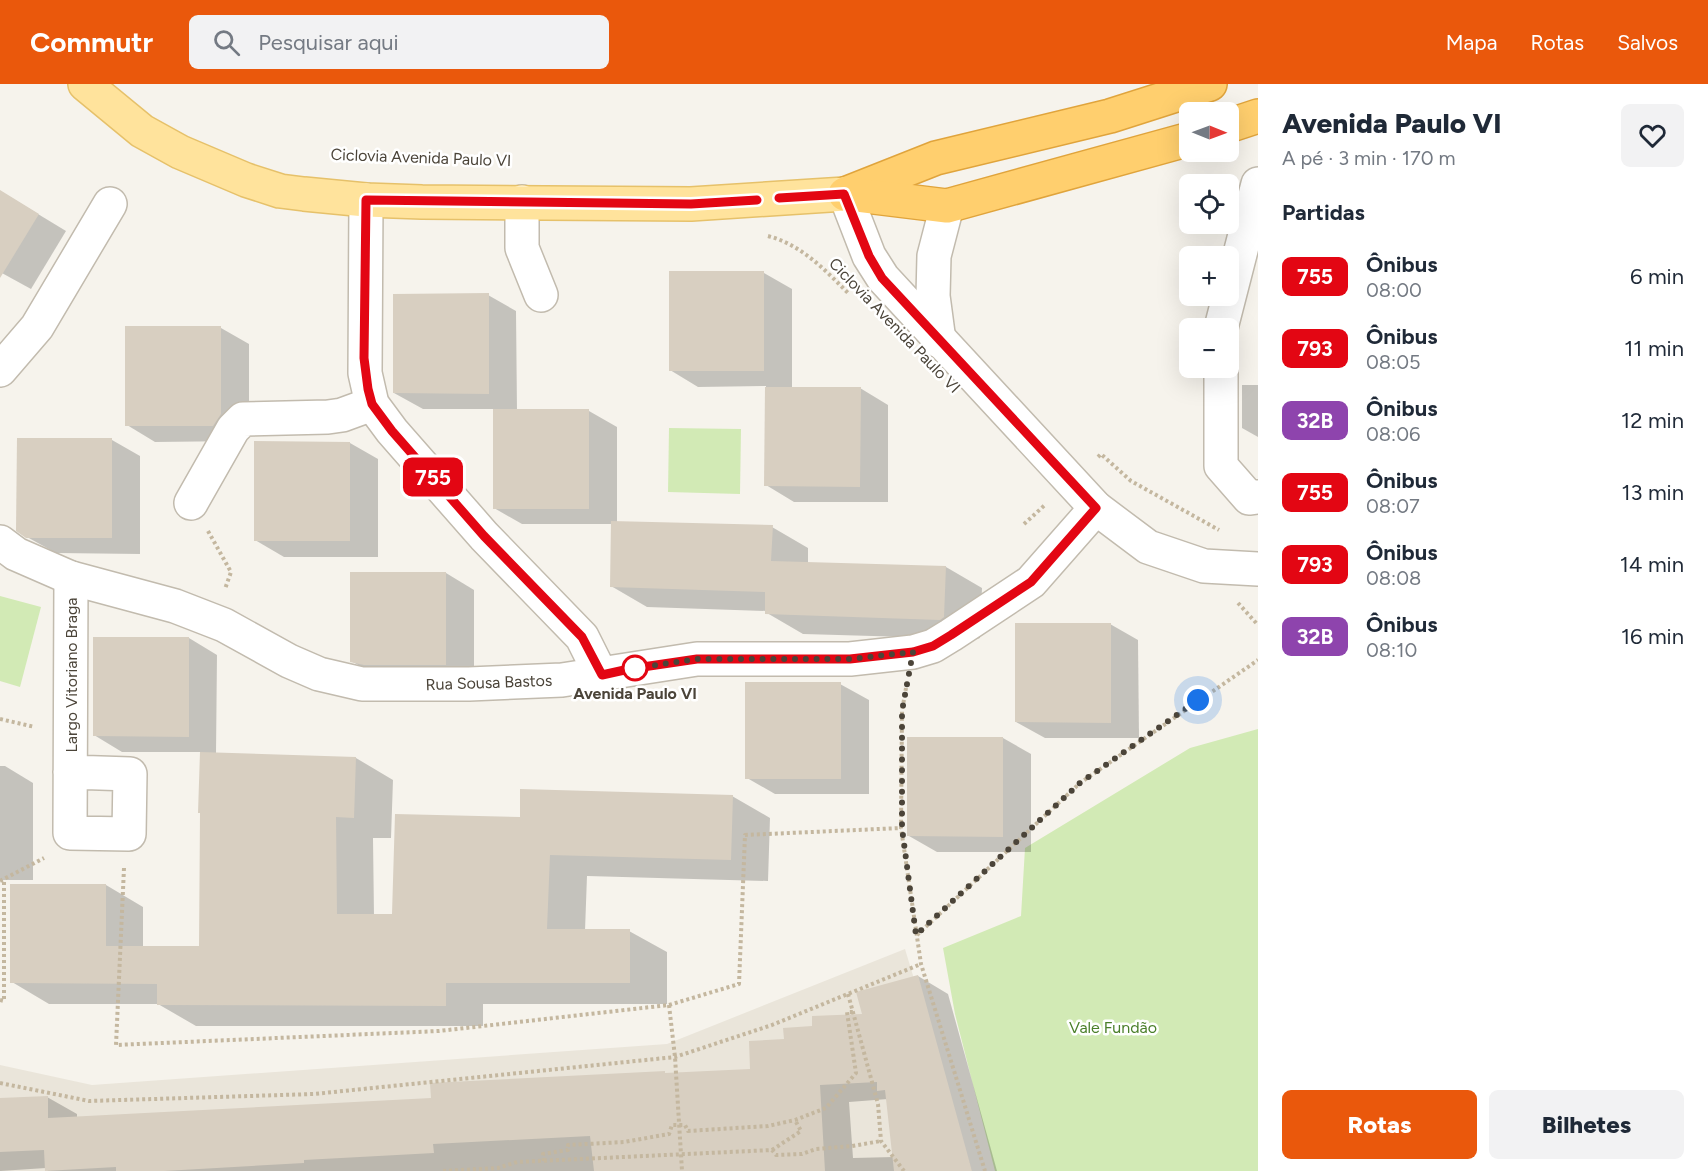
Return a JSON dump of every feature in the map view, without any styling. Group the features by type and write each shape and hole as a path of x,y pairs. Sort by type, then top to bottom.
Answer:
{"highway":[{"path":"844,194 936,158 1110,116 1210,84"},
{"path":"1239,123 1258,117"},
{"path":"844,194 947,206 1179,142"}],"main road":[{"path":"88,85 141,131 214,168 280,190 366,200 691,204 844,194"}],"street":[{"path":"844,194 869,256 882,278 1096,508 1148,547 1204,566 1258,569"},
{"path":"366,200 364,363 372,404 392,431 484,536 582,637 602,675"},
{"path":"1224,318 1256,200"},
{"path":"522,202 522,248 541,295"},
{"path":"0,370 38,327 110,204"},
{"path":"939,341 933,296 934,256 947,206"},
{"path":"1221,378 1221,466 1249,498 1258,497"},
{"path":"191,503 233,429 243,419 328,417 342,415 372,404"},
{"name":"Rua Sousa Bastos","path":"0,542 16,554 71,578 175,606 212,620 247,636 304,669 362,684 469,684 562,680 697,659 850,659 913,652 933,646 1031,582 1096,508"},
{"name":"Largo Vitoriano Braga","path":"70,772 130,774 129,834 70,833 70,772 71,578"}],"path":[{"name":"Ciclovia Avenida Paulo VI","path":"760,234 792,245 820,265 855,300"},
{"path":"1101,454 1131,481 1186,512"},
{"path":"191,503 231,572 212,620"},
{"path":"913,652 902,711 902,828 916,935 921,964 985,1171"},
{"path":"916,935 1080,783 1258,660"},
{"path":"124,863 116,1046 439,1031 669,1005 739,984 746,835 902,828"},
{"path":"0,1000 4,1001 2,880 72,843 70,833"},
{"path":"0,1083 89,1101 314,1095 675,1057 772,1025 921,964"},
{"path":"848,994 878,1104 881,1141 904,1171"},
{"path":"669,1005 675,1057 682,1171"},
{"path":"544,1161 543,1154 568,1150 568,1145 624,1142 669,1134 672,1125 685,1125 688,1131 768,1126 795,1120 826,1108 856,1073 847,1012 853,1012"},
{"path":"443,1171 498,1168 517,1162 772,1149 801,1131 795,1120"},
{"path":"772,1149 776,1155 802,1154 816,1149 881,1141"}],"shaded area":[{"path":"905,949 972,1171 0,1171 0,1065 92,1085 667,1044"}],"green space":[{"path":"669,428 741,429 740,494 668,492"},
{"path":"0,596 41,607 20,687 0,681"},
{"name":"Vale Fundão","path":"1258,729 1258,1171 995,1171 955,1014 943,948 1021,916 1025,848 1190,748"}],"building":[{"path":"0,190 39,214 0,278"},
{"path":"669,271 764,271 764,371 669,371"},
{"path":"489,293 489,394 393,393 393,294"},
{"path":"125,326 221,326 221,414 213,426 125,426"},
{"path":"765,387 861,387 860,487 764,486"},
{"path":"493,409 589,409 589,509 493,509"},
{"path":"17,438 112,438 112,538 26,538 16,531"},
{"path":"254,441 350,442 350,541 254,541"},
{"path":"611,521 773,525 771,561 946,566 944,617 940,620 765,614 765,592 610,587"},
{"path":"350,572 446,572 446,665 364,665 350,662"},
{"path":"1015,623 1111,623 1111,723 1015,722"},
{"path":"93,637 189,637 189,737 93,736"},
{"path":"745,682 841,682 841,779 745,779"},
{"path":"907,737 1003,737 1003,837 907,836"},
{"path":"200,752 356,757 354,818 336,817 337,914 392,914 395,814 520,817 520,789 733,795 731,860 550,855 547,929 630,929 630,983 446,983 446,1006 157,1005 157,984 10,983 10,884 106,884 106,946 199,946"},
{"path":"918,975 972,1171 894,1171 885,1090 877,1091 877,1082 820,1085 825,1171 594,1171 590,1136 433,1144 434,1153 164,1171 116,1171 116,1167 45,1171 44,1150 0,1152 0,1098 48,1096 48,1118 431,1098 430,1083 750,1069 749,1041 784,1039 783,1028 812,1026 812,1016 862,1014 856,992"}],"bus line":[{"name":"755","path":"757,200 691,204 366,200 364,358 372,404 392,431 484,536 582,637 602,675 697,659 850,659 897,655 933,646 1031,582 1096,508 882,278 869,256 844,194 779,198"}],"place":[{"name":"Avenida Paulo VI","path":"635,668"}],"route":[{"path":"635,668 629,669 697,659 850,659 913,652 902,711 902,828 916,935 1080,783 1198,700"}]}
